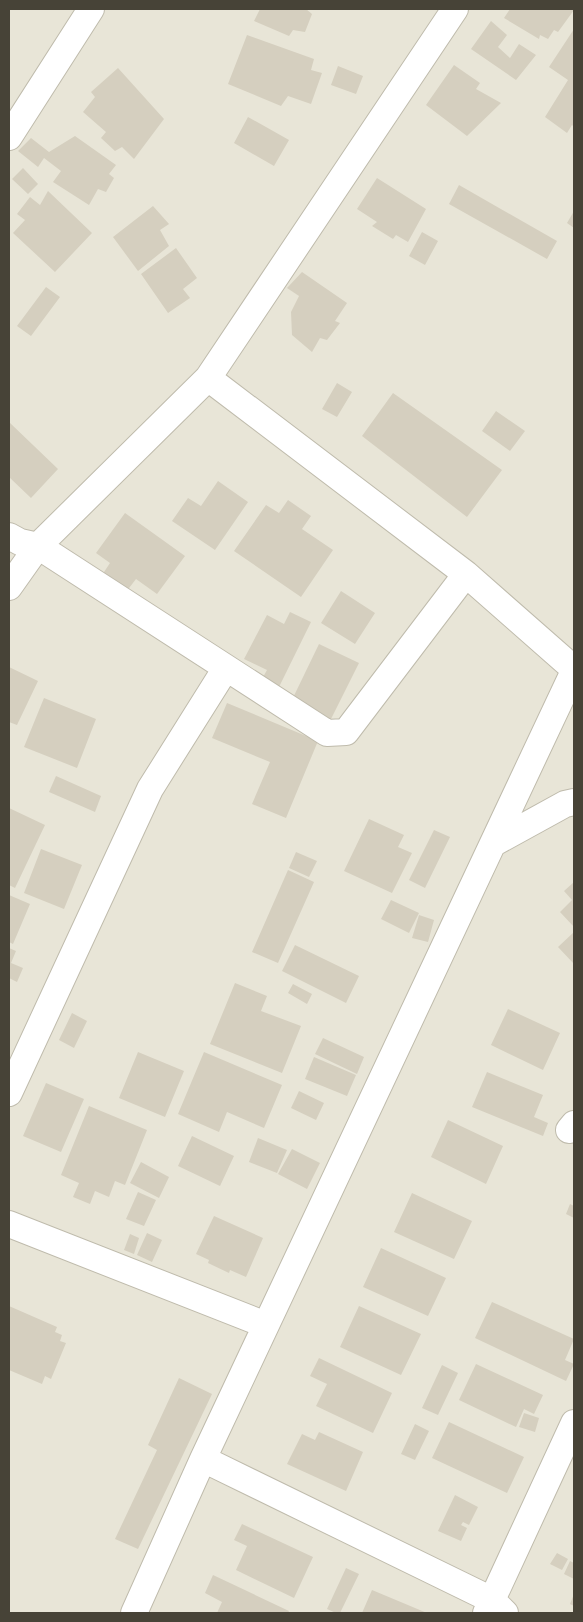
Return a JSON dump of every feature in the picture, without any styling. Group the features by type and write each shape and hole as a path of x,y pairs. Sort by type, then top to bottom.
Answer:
{"street":[{"path":"9,137 91,9"},
{"path":"9,587 38,546 208,378 456,9"},
{"path":"134,1613 203,1459 574,670 466,574 208,378"},
{"path":"9,536 20,542 38,546 326,733 346,732 466,574"},
{"path":"9,1093 150,789 226,668"},
{"path":"494,843 565,804 574,802"},
{"path":"9,1224 266,1325"},
{"path":"203,1459 494,1609 574,1423"}],"shaded area":[{"path":"9,9 574,9 574,1613 9,1613"}],"building":[{"path":"260,9 306,9 312,14 305,32 293,30 289,36 254,21"},
{"path":"510,9 574,10 558,32 554,30 548,39 540,35 539,39 504,18"},
{"path":"491,21 507,35 498,47 510,58 519,44 536,55 516,80 471,49"},
{"path":"574,29 574,127 572,125 567,133 545,117 568,80 549,67"},
{"path":"247,35 314,59 311,70 322,73 311,104 288,96 281,106 228,84"},
{"path":"454,65 480,83 476,89 501,103 467,136 426,105"},
{"path":"338,66 363,76 356,94 331,85"},
{"path":"118,68 164,119 134,159 122,147 115,151 101,138 106,132 83,112 95,97 91,92"},
{"path":"248,117 289,140 274,166 234,143"},
{"path":"75,136 116,165 109,174 114,178 106,192 98,189 89,205 53,182 61,171 44,158 38,167 18,151 31,138 49,152"},
{"path":"23,168 38,184 28,194 12,179"},
{"path":"377,178 426,209 408,242 396,235 393,239 372,226 377,222 357,209"},
{"path":"459,185 557,241 547,259 449,204"},
{"path":"48,191 92,233 55,272 13,233 25,220 17,214 30,197 40,205"},
{"path":"153,206 169,224 160,230 169,246 138,271 113,237"},
{"path":"574,211 574,228 567,223"},
{"path":"422,232 438,241 425,265 409,256"},
{"path":"176,248 197,278 183,289 190,298 168,313 141,274"},
{"path":"302,272 347,303 335,321 340,323 327,340 320,338 312,352 292,335 291,312 299,296 287,288"},
{"path":"46,287 60,297 31,336 17,326"},
{"path":"337,383 352,392 337,417 322,409"},
{"path":"393,393 502,470 467,517 362,436"},
{"path":"496,411 525,431 510,451 482,431"},
{"path":"9,422 58,469 31,498 9,477"},
{"path":"218,481 248,502 215,550 172,521 188,498 201,506"},
{"path":"288,500 311,516 302,529 333,550 301,597 234,551 266,505 279,513"},
{"path":"125,513 185,556 157,594 136,579 126,592 102,575 110,563 96,553"},
{"path":"341,591 375,613 355,644 321,623"},
{"path":"290,612 311,622 279,687 262,679 267,670 244,659 267,615 284,624"},
{"path":"319,644 359,663 329,723 290,704"},
{"path":"9,667 38,681 17,725 9,722"},
{"path":"44,698 96,719 77,768 24,747"},
{"path":"227,703 318,741 286,818 252,804 270,762 212,738"},
{"path":"56,776 101,796 95,812 49,792"},
{"path":"9,808 45,825 15,888 9,885"},
{"path":"369,819 404,835 398,847 412,853 392,893 344,871"},
{"path":"434,830 450,837 425,888 409,880"},
{"path":"41,849 82,865 64,909 24,893"},
{"path":"296,852 317,861 309,877 289,868"},
{"path":"288,870 314,882 278,963 252,952"},
{"path":"574,882 574,927 560,912 572,900 564,891"},
{"path":"9,895 30,904 13,944 9,942"},
{"path":"391,900 419,913 409,933 381,919"},
{"path":"419,915 434,920 428,942 412,938"},
{"path":"574,932 574,964 558,947"},
{"path":"295,945 359,976 346,1003 282,971"},
{"path":"9,948 16,951 11,963 23,968 17,982 9,978"},
{"path":"235,983 267,996 261,1011 301,1026 282,1073 210,1044"},
{"path":"293,984 312,994 307,1004 288,993"},
{"path":"508,1009 560,1033 543,1070 491,1045"},
{"path":"72,1013 87,1021 74,1048 59,1040"},
{"path":"323,1038 364,1057 357,1074 315,1054"},
{"path":"138,1052 184,1071 165,1117 119,1098"},
{"path":"204,1052 282,1085 264,1128 227,1112 219,1132 178,1114"},
{"path":"314,1057 356,1075 347,1096 305,1079"},
{"path":"487,1072 543,1095 534,1117 548,1123 543,1136 472,1107"},
{"path":"46,1083 84,1099 61,1152 23,1136"},
{"path":"299,1091 324,1103 316,1120 291,1108"},
{"path":"89,1106 147,1130 125,1185 115,1181 109,1197 95,1191 90,1204 73,1197 79,1183 61,1175"},
{"path":"448,1120 503,1146 486,1184 431,1157"},
{"path":"192,1136 234,1156 220,1186 178,1166"},
{"path":"258,1138 287,1150 277,1173 249,1162"},
{"path":"292,1149 320,1163 307,1189 278,1174"},
{"path":"141,1162 169,1177 159,1198 130,1183"},
{"path":"138,1192 156,1200 144,1226 126,1219"},
{"path":"412,1193 472,1221 454,1259 394,1232"},
{"path":"570,1204 574,1206 574,1218 566,1214"},
{"path":"214,1216 263,1238 246,1277 230,1270 229,1273 208,1263 209,1260 196,1254"},
{"path":"147,1233 162,1240 152,1262 137,1255"},
{"path":"130,1234 139,1238 134,1254 124,1250"},
{"path":"381,1248 446,1278 428,1316 363,1287"},
{"path":"492,1302 574,1339 565,1360 574,1364 566,1381 475,1338"},
{"path":"9,1306 57,1327 55,1332 62,1335 60,1341 66,1343 51,1379 45,1376 42,1384 9,1370"},
{"path":"359,1306 421,1334 401,1375 340,1347"},
{"path":"319,1358 392,1393 373,1433 316,1406 327,1384 310,1376"},
{"path":"476,1364 543,1395 534,1414 524,1409 516,1427 459,1400"},
{"path":"442,1365 458,1373 438,1415 422,1408"},
{"path":"179,1378 212,1394 138,1549 115,1539 157,1450 148,1445"},
{"path":"524,1413 539,1418 535,1432 519,1427"},
{"path":"449,1422 524,1457 507,1493 432,1458"},
{"path":"415,1424 429,1431 415,1460 401,1454"},
{"path":"319,1432 363,1452 346,1491 287,1464 302,1434 315,1440"},
{"path":"455,1495 478,1507 469,1525 463,1522 461,1525 467,1528 461,1541 438,1531"},
{"path":"242,1524 313,1557 294,1598 236,1570 247,1546 234,1540"},
{"path":"557,1553 568,1559 562,1570 550,1564"},
{"path":"570,1561 574,1563 574,1579 564,1574"},
{"path":"346,1568 359,1574 340,1613 336,1613 327,1609"},
{"path":"213,1575 289,1611 288,1613 217,1613 222,1602 205,1593"},
{"path":"372,1590 427,1613 362,1613"},
{"path":"574,1594 574,1606 570,1604"}]}
